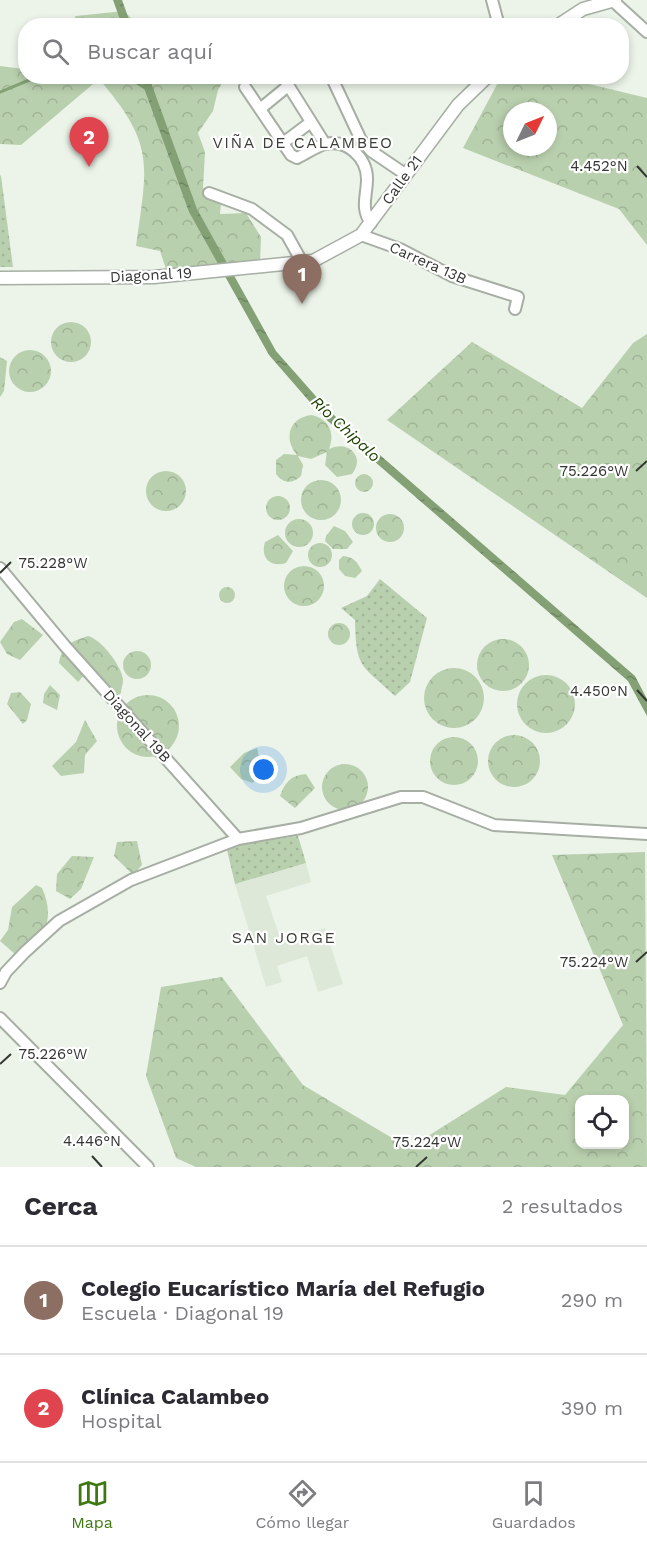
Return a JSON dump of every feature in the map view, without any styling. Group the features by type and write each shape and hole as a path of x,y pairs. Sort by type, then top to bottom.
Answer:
{"street":[{"path":"492,0 497,18"},
{"path":"569,18 583,9 613,0 647,32"},
{"path":"260,109 284,84"},
{"path":"287,84 325,144"},
{"path":"335,84 361,140 371,151 405,174"},
{"name":"Calle 21","path":"302,262 313,261 361,236 458,105 480,84"},
{"path":"245,87 291,155 297,158 325,144 344,145 358,156 366,171 363,203 371,223"},
{"path":"283,143 311,122"},
{"path":"209,193 252,208 287,235 302,262"},
{"name":"Carrera 13B","path":"361,236 400,249 452,276 518,297 515,309"},
{"name":"Diagonal 19","path":"0,278 154,277 302,262"},
{"name":"Diagonal 19B","path":"0,568 65,646 238,839"},
{"path":"0,983 19,958 59,921 131,880 238,839 294,829 401,797 423,797 494,825 647,834"},
{"path":"0,1018 148,1167"}],"shaded area":[{"path":"306,863 311,882 266,896 281,941 325,928 343,984 318,992 307,956 277,966 282,982 266,987 235,884"}],"green space":[{"path":"124,11 131,18 74,18"},
{"path":"0,66 18,68 18,84 93,84 21,145 0,144"},
{"path":"103,84 222,84 213,111 198,133 205,152 203,188 222,193 220,214 246,213 261,237 260,265 166,269 160,251 136,246 143,195 143,157 139,139 117,102"},
{"path":"497,84 589,84 647,98 647,245 619,209 463,148"},
{"path":"1,176 13,267 0,267"},
{"path":"71,322 79,323 85,328 90,334 90,350 85,356 79,361 71,362 63,361 57,356 52,350 51,342 52,334 57,328 63,323"},
{"path":"647,334 647,598 387,420 472,342 582,408 633,343"},
{"path":"30,350 45,356 51,371 45,386 30,392 15,386 9,371 15,356"},
{"path":"0,357 7,361 4,391 0,397"},
{"path":"312,415 323,420 330,428 329,449 343,446 353,451 356,456 356,468 352,474 337,477 325,465 327,452 311,459 298,456 303,465 301,476 291,482 285,481 276,474 276,460 284,454 297,455 290,442 293,424"},
{"path":"166,471 180,477 186,491 180,505 166,511 152,505 146,491 152,477"},
{"path":"360,474 368,474 373,479 371,490 360,492 355,487 355,479"},
{"path":"321,480 329,481 335,486 340,492 340,508 335,514 329,519 321,520 313,519 307,514 302,508 301,500 302,492 307,486 313,481"},
{"path":"278,496 287,499 290,508 287,517 278,520 269,517 266,508 269,499"},
{"path":"363,513 371,516 374,524 371,532 363,535 355,532 352,524 355,516"},
{"path":"390,514 400,518 404,528 400,538 390,542 380,538 376,528 380,518"},
{"path":"299,519 309,523 313,533 309,543 299,547 289,543 285,533 289,523"},
{"path":"334,526 345,531 353,542 347,549 333,549 325,541"},
{"path":"278,535 293,551 286,563 275,564 265,557 264,547 265,542"},
{"path":"320,543 329,546 332,555 329,564 320,567 311,564 308,555 311,546"},
{"path":"343,556 355,560 362,571 355,578 345,576 339,569 339,560"},
{"path":"304,566 318,572 324,586 318,600 304,606 290,600 284,586 290,572"},
{"path":"380,579 427,618 410,682 395,696 363,664 357,648 355,620 341,608 367,596"},
{"path":"227,587 235,595 227,603 219,595"},
{"path":"22,619 43,635 20,660 7,654 0,642 14,622"},
{"path":"339,623 347,626 350,634 347,642 339,645 331,642 328,634 331,626"},
{"path":"88,636 99,642 110,653 119,667 123,679 119,695 88,671 78,682 59,663 62,652 68,645"},
{"path":"503,639 513,641 521,647 527,655 529,665 527,675 521,683 513,689 503,691 493,689 485,683 479,675 477,665 479,655 485,647 493,641"},
{"path":"137,651 147,655 151,665 147,675 137,679 127,675 123,665 127,655"},
{"path":"448,668 460,668 471,673 479,681 484,698 482,710 471,723 460,728 448,728 437,723 429,715 424,704 424,692 429,681 437,673"},
{"path":"540,675 552,675 567,683 575,698 575,710 567,725 552,733 540,733 525,725 517,710 517,698 525,683"},
{"path":"50,685 60,695 57,710 43,703 44,694"},
{"path":"20,692 31,704 27,720 23,724 7,704 11,693"},
{"path":"148,695 170,704 179,726 170,748 148,757 126,748 117,726 126,704"},
{"path":"85,720 97,741 85,755 84,773 61,776 52,766 76,742"},
{"path":"514,735 524,737 532,743 538,751 540,761 538,771 532,779 524,785 514,787 504,785 496,779 490,771 488,761 490,751 496,743 504,737"},
{"path":"449,737 459,737 471,744 478,756 478,766 471,778 459,785 449,785 434,774 430,766 430,756 441,741"},
{"path":"257,748 261,766 253,783 241,779 230,767 244,753"},
{"path":"345,764 361,771 368,787 361,803 345,810 329,803 322,787 329,771"},
{"path":"306,774 315,788 295,808 280,796 289,780"},
{"path":"298,836 306,863 235,884 227,850 242,844"},
{"path":"137,841 142,865 133,875 114,856 117,842"},
{"path":"645,852 647,1167 196,1167 176,1158 146,1076 161,987 222,977 303,1085 409,1148 506,1087 565,1095 623,1025 552,855"},
{"path":"72,856 94,857 81,889 70,899 56,891 57,874"},
{"path":"36,885 42,888 45,895 48,909 47,923 41,936 15,954 0,941 8,930 12,907"}],"water":[{"path":"113,0 122,0 128,18 119,18"},
{"name":"Río Chipalo","path":"143,84 152,84 197,209 276,351 328,410 635,676 647,699 647,716 628,681 322,416 269,355 189,212"}],"waterway":[{"path":"0,92 20,84"},
{"path":"139,84 145,88"}],"place":[{"name":"Clínica Calambeo","path":"89,167"},
{"name":"Colegio Eucarístico María del Refugio","path":"302,304"}],"district":[{"name":"VIÑA DE CALAMBEO","path":"303,142"},
{"name":"SAN JORGE","path":"284,937"}]}
